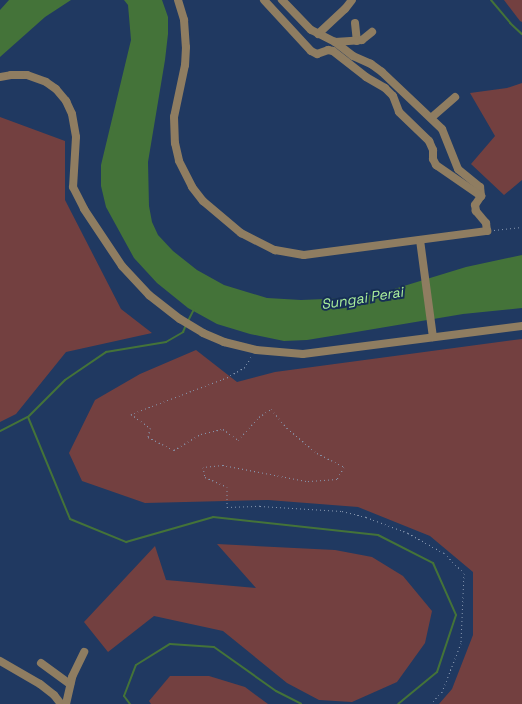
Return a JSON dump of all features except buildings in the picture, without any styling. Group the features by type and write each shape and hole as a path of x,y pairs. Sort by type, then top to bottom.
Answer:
{"street":[{"path":"178,0 184,20 186,47 185,65 174,117 175,143 179,161 192,186 203,201 242,233 275,250 304,255 487,231 486,223 476,211 475,205 482,196"},
{"path":"264,0 311,50 317,54 328,50 333,51 366,77 385,88 393,96 399,112 429,141 433,150 433,159 436,165 482,196"},
{"path":"282,0 311,30 335,42 353,56 371,64 382,72 431,118 445,134 458,169 480,187 482,196"},
{"path":"318,34 346,9 352,0"},
{"path":"355,23 356,42"},
{"path":"335,42 356,42 362,40 372,32"},
{"path":"0,77 11,75 28,75 46,82 56,89 66,101 72,114 76,137 73,187 84,209 122,266 149,295 180,319 203,333 224,342 256,350 303,354 522,326"},
{"path":"431,118 455,97"},
{"path":"420,240 433,337"},
{"path":"66,704 69,699 70,684 84,652"},
{"path":"0,661 40,684 54,695 61,704"},
{"path":"41,663 70,684"}],"path":[{"path":"487,231 522,227"},
{"path":"256,350 245,367 228,377 132,414 150,428 148,436 174,450 201,434 223,429 238,440 258,417 271,409 287,428 317,453 344,467 337,479 306,482 223,466 203,467 205,477 226,487 227,507 260,506 342,511 366,517 408,533 444,553 464,573 461,643 442,692 430,704"}],"shaded area":[{"path":"504,0 522,0 522,22 520,21"},
{"path":"522,83 522,180 504,195 471,164 495,136 470,93 507,88"},
{"path":"0,117 65,141 65,200 121,309 152,333 66,352 16,414 0,422"},
{"path":"522,339 522,704 439,704 452,689 473,635 473,572 430,536 358,507 268,500 145,503 82,481 69,453 95,400 140,374 196,350 237,382 275,372"},
{"path":"217,544 335,550 372,557 403,576 432,611 425,643 397,682 352,702 319,700 287,683 223,631 154,616 108,652 84,622 155,546 166,580 256,588"},
{"path":"170,676 209,676 245,687 268,704 151,704 149,701"}],"water":[{"path":"9,0 71,0 45,17 0,57 0,10"},
{"name":"Sungai Perai","path":"124,0 162,0 168,17 165,60 148,162 149,206 152,222 158,235 173,251 197,270 224,285 267,298 301,300 349,298 381,293 466,267 522,255 522,308 463,314 307,340 284,341 250,334 217,324 188,308 157,283 134,258 106,207 101,186 101,165 131,40 128,5"}],"waterway":[{"path":"491,0 510,23 522,34"},
{"path":"188,321 194,309"},
{"path":"28,417 65,380 106,352 166,342 183,332 186,325"},
{"path":"0,431 28,417 70,519 126,542 213,517 378,535 433,563 456,615 437,672 398,704"},
{"path":"130,704 124,696 136,665 170,644 214,647 276,691 301,704"}]}
